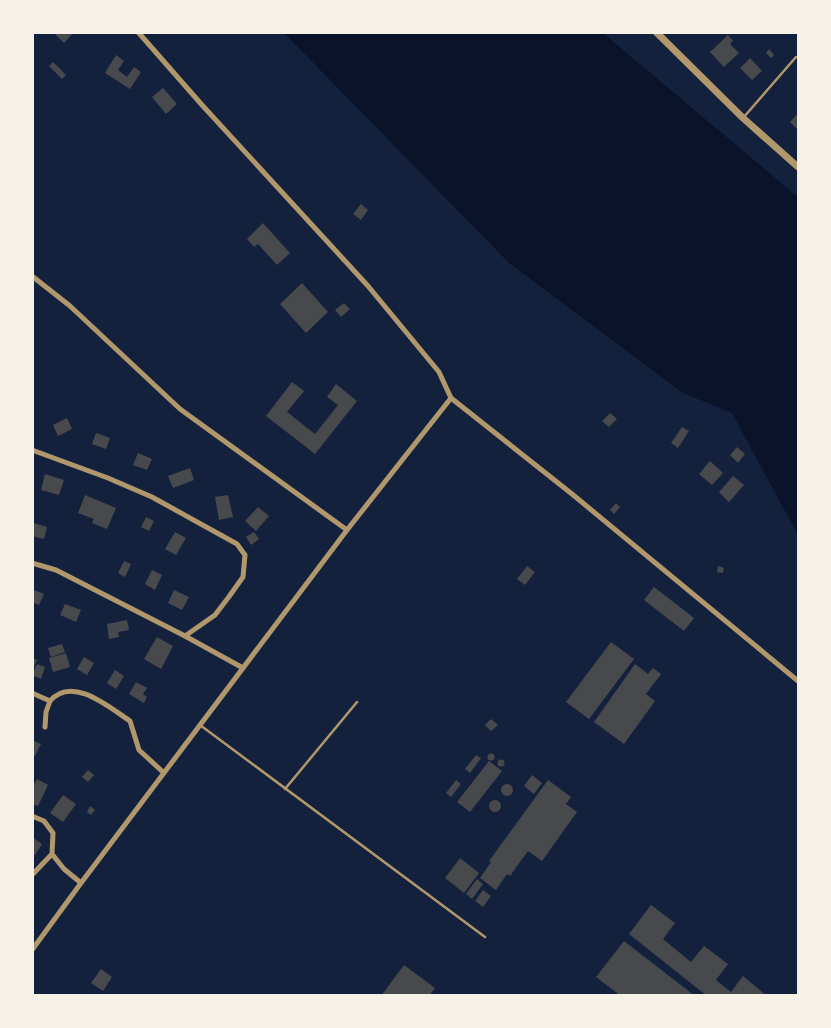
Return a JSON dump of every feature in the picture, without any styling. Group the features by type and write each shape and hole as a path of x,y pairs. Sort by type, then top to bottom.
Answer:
{"street":[{"path":"138,32 202,105 368,286 439,372 451,398 572,494 798,681"},
{"path":"656,32 743,118 798,167"},
{"path":"32,276 70,306 180,409 347,530"},
{"path":"32,950 81,882 347,530 451,398"},
{"path":"32,450 108,478 152,497 237,544 245,555 243,577 215,615 185,636"},
{"path":"32,563 56,570 243,668"},
{"path":"45,727 46,712 50,701 56,693 77,690 130,721 139,750 164,773"},
{"path":"32,693 50,701"},
{"path":"32,816 44,821 53,833 52,854 32,875"},
{"path":"52,854 64,869 81,882"}],"lane":[{"path":"743,118 796,57"},
{"path":"285,789 357,702"},
{"path":"200,725 485,937"}],"water":[{"path":"284,33 603,33 798,197 798,535 732,413 683,393 509,263"}],"building":[{"path":"53,32 74,32 64,43"},
{"path":"728,35 733,41 730,44 739,53 724,67 710,52"},
{"path":"769,49 774,55 771,58 766,53"},
{"path":"116,55 124,61 118,70 127,77 134,67 141,72 130,89 105,73"},
{"path":"750,58 762,71 752,80 740,68"},
{"path":"53,62 66,75 62,79 49,66"},
{"path":"163,88 177,104 166,114 152,97"},
{"path":"798,113 798,130 790,122"},
{"path":"361,204 368,210 361,220 353,214"},
{"path":"263,223 290,253 277,265 258,244 254,247 247,239"},
{"path":"302,283 328,312 306,333 280,304"},
{"path":"344,303 350,309 341,317 335,310"},
{"path":"292,382 304,391 287,412 315,434 338,405 327,397 336,384 357,401 315,454 266,416"},
{"path":"610,413 617,419 609,427 602,421"},
{"path":"67,418 72,429 58,436 53,425"},
{"path":"682,427 689,431 678,448 671,443"},
{"path":"96,433 110,438 106,449 92,444"},
{"path":"737,447 745,454 738,463 730,455"},
{"path":"138,453 152,459 147,470 133,465"},
{"path":"710,461 723,473 712,485 699,474"},
{"path":"190,468 194,480 173,488 168,476"},
{"path":"45,474 64,480 59,495 41,490"},
{"path":"733,476 744,485 729,502 719,492"},
{"path":"85,495 116,508 107,529 92,523 94,519 78,513"},
{"path":"228,495 233,517 219,520 215,497"},
{"path":"616,503 620,507 614,514 610,510"},
{"path":"258,507 269,516 256,531 245,521"},
{"path":"146,517 154,521 149,531 141,527"},
{"path":"34,523 47,527 44,539 32,536"},
{"path":"175,532 186,538 176,555 165,549"},
{"path":"254,532 259,539 251,545 246,537"},
{"path":"124,561 131,564 125,577 118,573"},
{"path":"527,566 535,572 525,585 517,579"},
{"path":"718,566 724,568 723,573 717,572"},
{"path":"152,570 162,575 155,590 145,584"},
{"path":"654,587 694,618 684,631 644,600"},
{"path":"32,589 44,594 39,605 32,602"},
{"path":"174,590 189,597 182,610 168,603"},
{"path":"65,604 81,610 76,622 60,615"},
{"path":"127,620 129,630 118,632 119,637 109,639 107,624"},
{"path":"157,637 173,646 161,669 144,659"},
{"path":"611,642 634,659 589,719 566,702"},
{"path":"62,644 65,652 51,657 48,648"},
{"path":"66,653 70,667 53,672 49,658"},
{"path":"84,657 94,663 87,675 77,669"},
{"path":"32,658 37,660 32,671"},
{"path":"37,664 45,667 41,679 32,675"},
{"path":"635,664 648,674 653,668 661,674 646,694 655,701 624,744 594,722"},
{"path":"115,670 124,676 116,689 107,683"},
{"path":"136,682 147,688 143,694 147,697 144,703 129,694"},
{"path":"491,719 498,725 491,731 485,725"},
{"path":"32,740 41,744 35,756 32,755"},
{"path":"491,754 494,757 491,760 488,757"},
{"path":"476,755 481,758 470,773 465,769"},
{"path":"501,760 504,763 501,766 498,763"},
{"path":"489,761 502,771 470,812 457,802"},
{"path":"88,770 94,775 88,782 82,777"},
{"path":"532,775 542,783 534,794 524,786"},
{"path":"37,779 48,785 38,806 32,804 32,788"},
{"path":"456,780 461,784 451,797 446,793"},
{"path":"548,780 571,797 566,804 577,812 542,861 528,851 510,876 507,874 496,890 480,878 491,862 489,861"},
{"path":"505,784 509,784 513,790 509,796 505,796 501,792 501,788"},
{"path":"63,795 76,804 63,822 50,813"},
{"path":"493,800 497,800 501,806 497,812 493,812 489,808 489,804"},
{"path":"90,806 95,810 91,815 87,812"},
{"path":"32,837 42,844 35,855 32,854"},
{"path":"460,858 479,873 464,893 445,878"},
{"path":"477,879 483,884 472,899 466,894"},
{"path":"483,890 491,896 483,907 475,901"},
{"path":"651,905 675,923 663,939 691,962 704,946 728,964 716,980 731,992 743,976 767,996 707,996 629,934"},
{"path":"624,941 695,996 621,996 596,977"},
{"path":"404,965 435,988 429,996 381,996"},
{"path":"101,969 112,977 103,991 91,983"}]}
